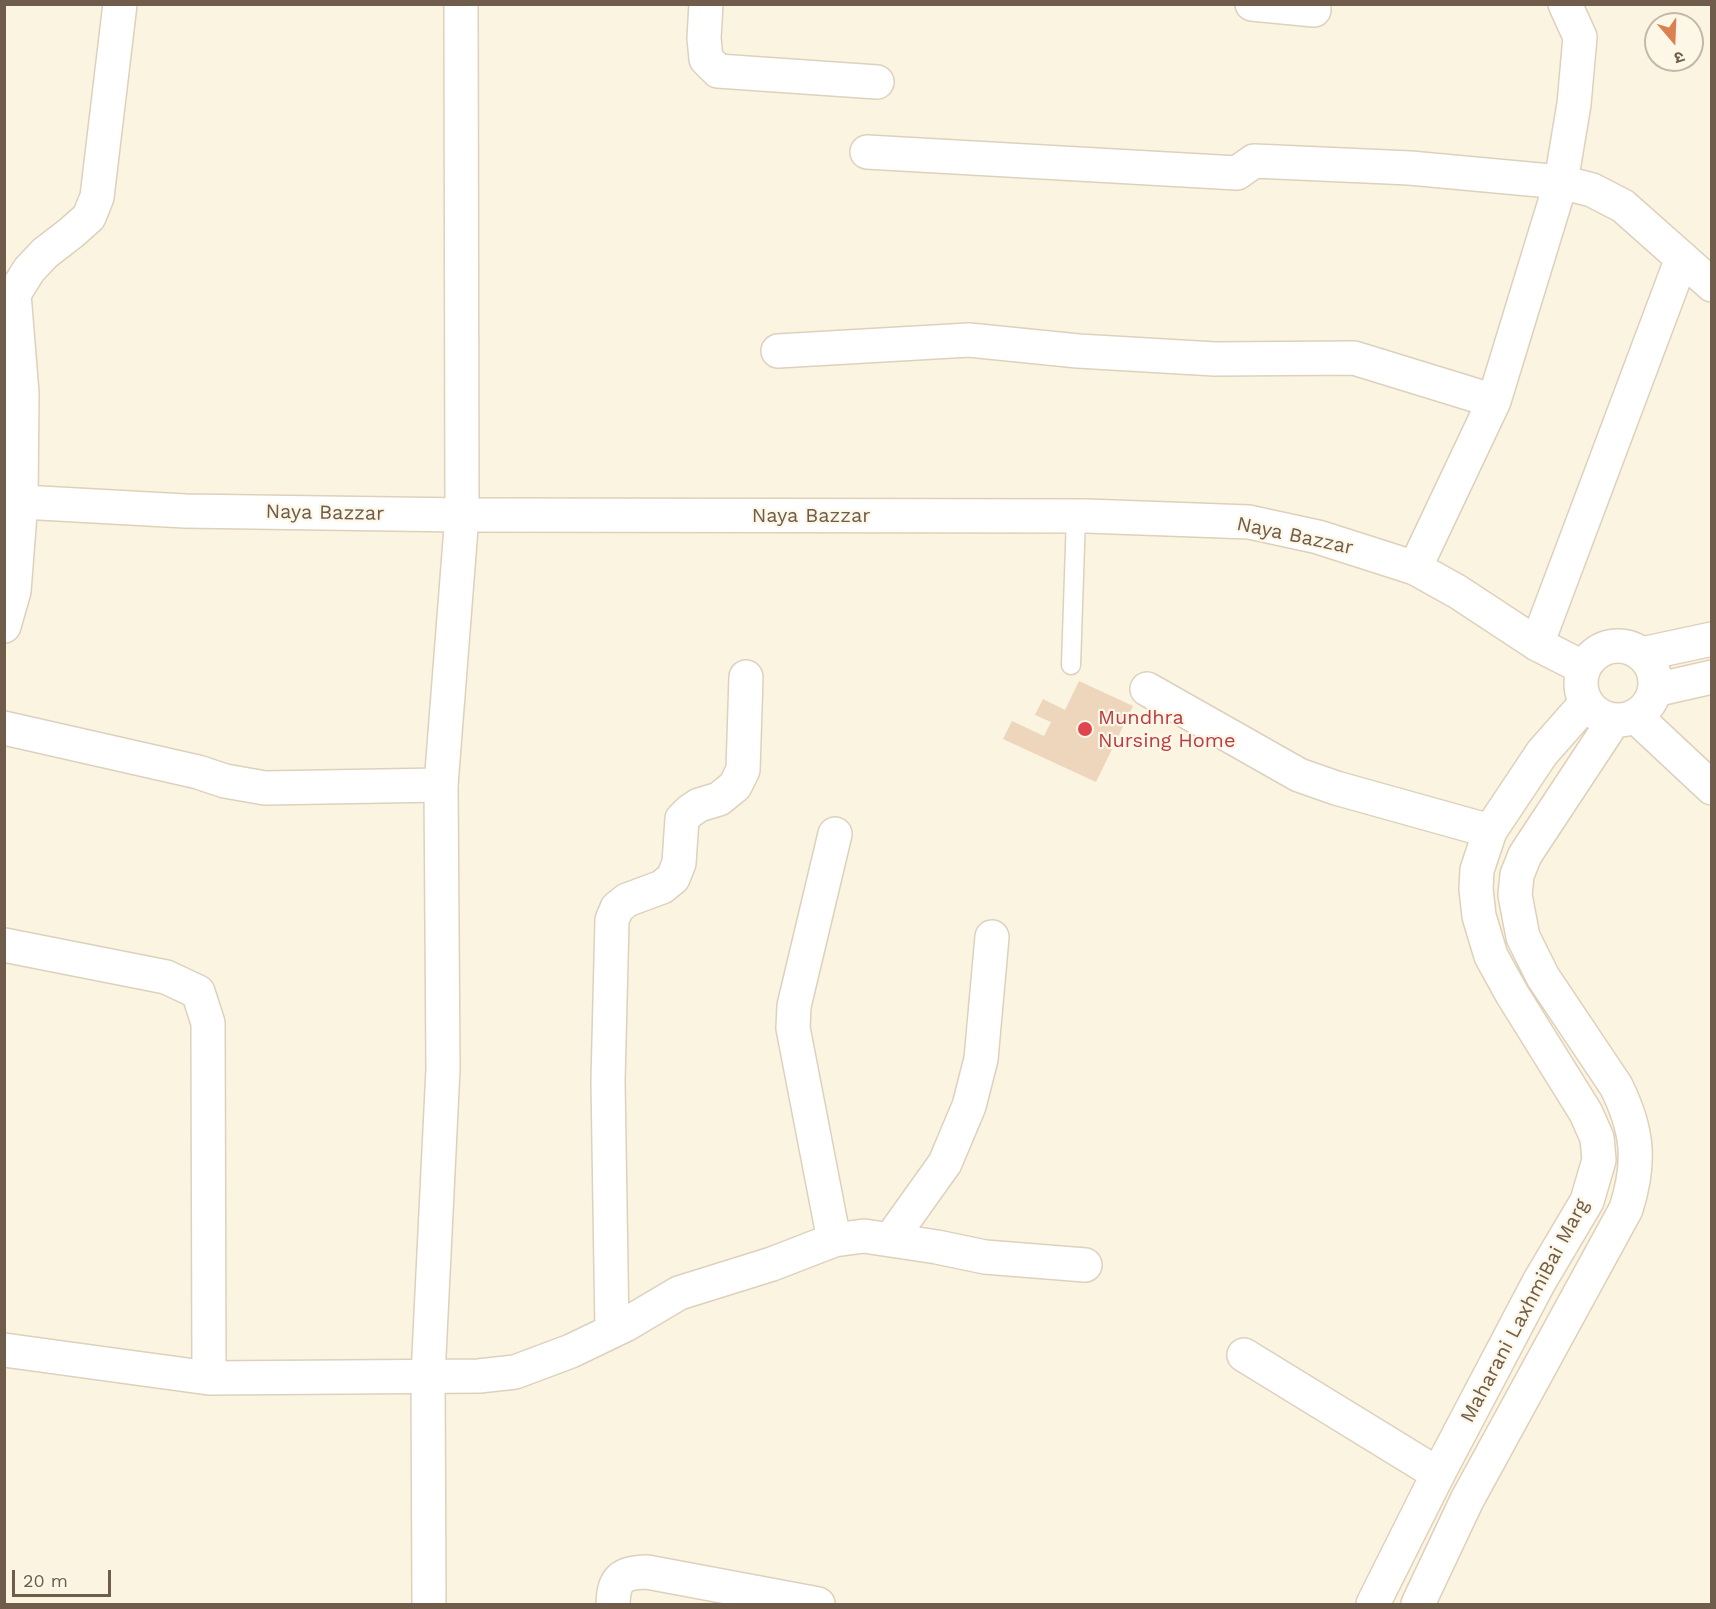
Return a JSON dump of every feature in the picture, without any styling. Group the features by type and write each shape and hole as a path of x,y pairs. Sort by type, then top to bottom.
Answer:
{"street":[{"path":"4,626 14,591 13,501 22,393 9,295 45,253 89,217 97,197 120,4"},
{"path":"429,1605 428,1376 442,1069 441,785 462,515 461,4"},
{"path":"706,4 704,38 706,59 718,71 877,82"},
{"path":"1252,4 1314,10"},
{"path":"1565,4 1580,37"},
{"path":"1415,568 1494,401 1561,182 1574,104 1580,37 1595,4"},
{"path":"867,152 1237,173 1254,161 1410,168 1561,182 1592,190 1623,206 1712,285"},
{"path":"1537,644 1682,258"},
{"path":"778,351 969,340 1078,351 1215,359 1354,358 1494,401"},
{"name":"Naya Bazzar","path":"13,501 184,511 462,515 1076,516 1250,522 1318,537 1415,568 1458,592 1537,644 1584,668"},
{"path":"1642,654 1712,639"},
{"path":"1610,646 1632,648 1642,654 1654,670 1655,690 1651,701 1644,710 1624,718 1603,717 1586,703 1581,679 1584,668 1590,658 1610,646"},
{"path":"612,1331 608,1081 612,920 616,908 627,900 662,887 673,878 680,863 682,819 699,805 719,799 735,786 743,770 746,677"},
{"path":"1655,690 1712,677"},
{"path":"1147,689 1299,775 1336,788 1491,831"},
{"name":"Maharani LaxhmiBai Marg","path":"1373,1605 1438,1474 1539,1282 1587,1201 1599,1160 1597,1138 1586,1113 1491,956 1479,916 1476,889 1477,870 1491,831 1542,753 1586,703"},
{"path":"1624,718 1712,788"},
{"path":"1418,1605 1467,1500 1626,1209 1633,1185 1636,1157 1633,1130 1624,1103 1616,1086 1543,977 1523,937 1515,895 1517,875 1525,855 1624,718"},
{"path":"4,728 198,772 225,781 265,788 441,785"},
{"path":"834,1240 793,1028 794,1006 835,834"},
{"path":"890,1240 945,1163 969,1106 981,1059 992,937"},
{"path":"4,945 166,977 198,992 208,1023 209,1378"},
{"path":"4,1350 209,1378 479,1376 515,1372 571,1351 679,1293 772,1264 834,1240 864,1236 985,1257 1085,1265"},
{"path":"1244,1355 1438,1474"},
{"path":"613,1605 618,1580 630,1572 647,1572 818,1605"}],"lane":[{"path":"1071,665 1076,516"}],"building":[{"path":"1079,681 1133,706 1096,782 1003,739 1012,721 1044,736 1051,722 1035,715 1043,699 1065,710"}],"place":[{"name":"Mundhra Nursing Home","path":"1085,729"}]}
